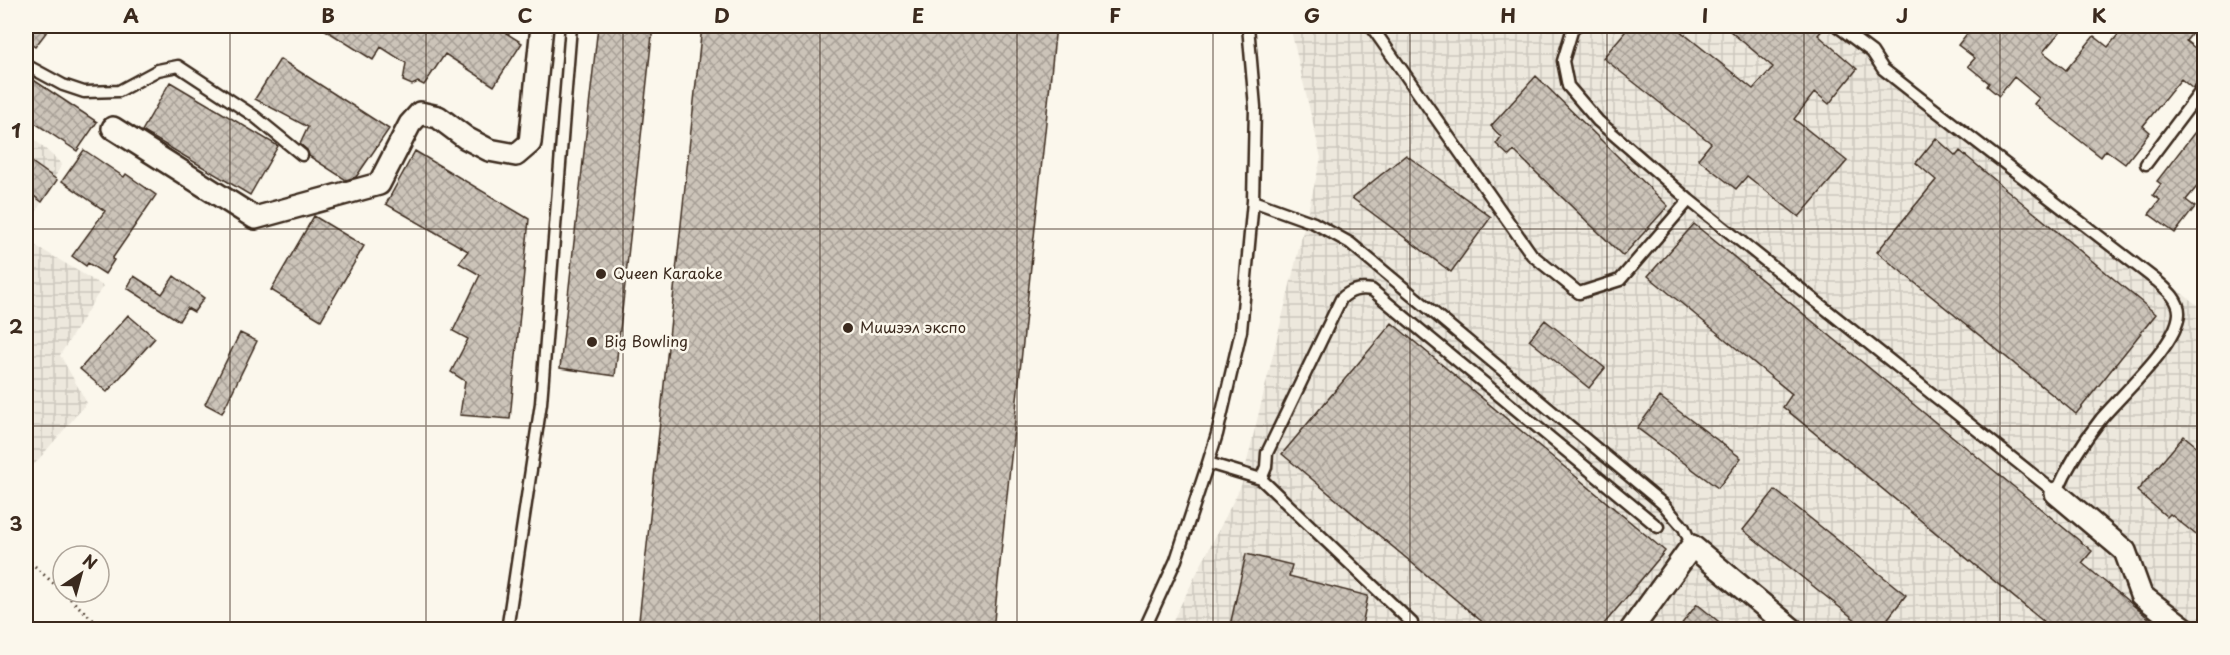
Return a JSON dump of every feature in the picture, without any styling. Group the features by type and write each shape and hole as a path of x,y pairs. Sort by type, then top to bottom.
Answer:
{"street":[{"path":"114,128 255,218 380,184 410,124 420,114 438,117 466,138 489,150 516,155 530,142 542,26"},
{"path":"2056,493 2125,551 2141,595 2187,630"},
{"path":"1631,630 1692,546 1792,630"}],"lane":[{"path":"507,630 540,403 571,26"},
{"path":"1144,630 1176,560 1208,463 1241,331 1253,201 1255,107 1248,26"},
{"path":"1371,26 1532,255 1578,293 1620,280 1689,200"},
{"path":"1576,26 1572,31 1563,62 1568,86 1598,121 1689,200 1850,331 2056,493 2067,467 2095,429 2163,348 2175,329 2179,312 2173,296 2157,280 1883,69 1872,52 1837,26"},
{"path":"26,65 63,85 84,92 119,91 158,70 177,66 254,116 302,155"},
{"path":"2146,164 2205,87"},
{"path":"1253,201 1314,223 1350,243 1663,504 1684,528 1692,546"},
{"path":"1261,480 1266,467 1267,453 1341,299 1347,293 1359,288 1372,290 1658,527"},
{"path":"1208,463 1261,480 1412,623"}],"path":[{"path":"26,558 104,630"}],"shaded area":[{"path":"1290,26 1826,26 2204,310 2204,629 1168,630 1241,486 1321,158"},
{"path":"26,132 62,164 26,231"},
{"path":"26,240 103,286 60,355 87,403 26,474"}],"building":[{"path":"26,26 51,26 35,47 26,41"},
{"path":"319,26 448,26 459,33 464,26 495,26 522,43 494,86 445,54 424,85 418,82 412,85 403,81 406,63 381,47 373,60"},
{"path":"598,26 653,26 615,376 560,368"},
{"name":"Мишээл экспо","path":"702,26 1056,26 993,630 638,630"},
{"path":"1630,26 1674,26 1753,89 1773,67 1724,26 1826,26 1818,35 1857,69 1829,104 1815,92 1794,119 1847,161 1799,217 1747,176 1736,189 1698,159 1711,143 1603,58"},
{"path":"1973,26 2065,26 2043,52 2066,70 2094,36 2108,47 2125,26 2198,26 2186,41 2200,52 2197,57 2205,63 2205,79 2198,82 2193,89 2181,79 2143,126 2150,132 2125,164 2106,150 2101,157 2060,125 2034,104 2039,98 2014,77 1999,96 1987,86 1989,83 1968,66 1975,58 1958,45"},
{"path":"280,59 389,129 356,177 346,180 309,156 307,150 300,144 308,127 255,99"},
{"path":"26,75 97,122 77,151 26,117"},
{"path":"1536,76 1668,206 1623,256 1514,151 1509,156 1496,144 1501,137 1491,126"},
{"path":"170,82 278,146 250,195 142,131"},
{"path":"2205,119 2205,177 2186,200 2195,207 2175,233 2149,214 2160,200 2153,195 2161,184 2157,181"},
{"path":"1936,138 1956,156 1960,151 2156,314 2076,414 1877,252 1936,180 1916,163"},
{"path":"84,150 124,177 126,174 156,195 112,259 114,260 105,274 88,263 86,266 72,256 105,211 62,181"},
{"path":"415,151 529,219 510,419 460,415 465,381 451,372 468,339 453,331 480,275 459,263 468,251 386,204"},
{"path":"1406,155 1491,217 1451,272 1352,198"},
{"path":"26,158 57,180 42,202 26,190"},
{"path":"314,216 364,246 321,320 271,290"},
{"path":"1694,224 2092,551 2082,563 2163,630 2038,630 2044,622 1783,407 1792,394 1648,276"},
{"path":"134,276 162,294 174,276 204,298 194,312 187,308 179,321 127,288"},
{"path":"128,315 155,338 107,392 80,369"},
{"path":"1545,320 1605,368 1589,388 1529,340"},
{"path":"1392,323 1665,551 1599,630 1492,630 1282,454"},
{"path":"240,333 257,341 222,413 205,404"},
{"path":"1660,397 1741,458 1718,488 1637,428"},
{"path":"2184,436 2205,453 2205,542 2170,514 2167,517 2137,491"},
{"path":"1775,490 1906,595 1879,630 1868,630 1743,530"},
{"path":"1246,554 1292,565 1289,576 1368,596 1361,630 1229,630"},
{"path":"1697,604 1729,630 1677,630"}],"place":[{"name":"Queen Karaoke","path":"601,274"},
{"name":"Мишээл экспо","path":"848,328"},
{"name":"Big Bowling","path":"592,342"}]}
